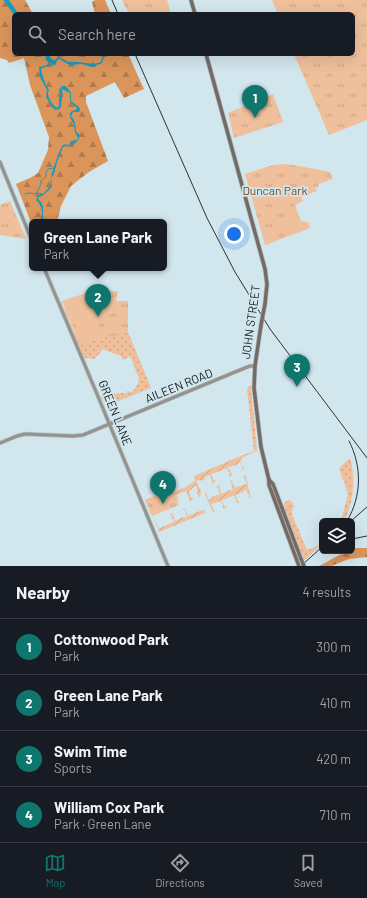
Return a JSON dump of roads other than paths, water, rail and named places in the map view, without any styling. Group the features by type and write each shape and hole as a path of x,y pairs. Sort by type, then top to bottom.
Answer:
{"main road":[{"path":"190,0 193,12"},
{"name":"JOHN STREET","path":"207,56 265,269 267,284 255,366 254,388 260,442 269,480 274,486 299,559 300,566"},
{"name":"JOHN STREET","path":"299,559 304,566"}],"street":[{"path":"0,162 29,234"},
{"name":"GREEN LANE","path":"45,271 168,566"},
{"name":"AILEEN ROAD","path":"0,443 25,434 83,435 225,376 250,366 255,366"}],"water":[{"path":"103,56 106,56 102,63 92,67 82,64 70,65 58,59 53,65 41,69 49,90 48,93 50,100 57,108 59,106 59,98 61,95 59,90 62,86 68,88 71,93 71,101 79,107 79,112 73,112 71,116 75,123 76,132 80,135 77,141 70,145 71,141 77,140 78,138 70,117 70,113 77,108 71,103 70,93 62,89 63,94 61,107 56,110 53,108 46,97 47,90 40,77 39,67 51,64 59,57 69,62 94,64 101,62"},
{"path":"63,145 70,145 63,147 54,174 51,178 58,155"},
{"path":"51,178 52,186 42,196 40,195 38,199 43,207 43,219 41,219 42,210 36,200 40,193 42,194 45,192 51,185"}],"waterway":[{"path":"6,0 15,12"},
{"path":"48,56 48,59 54,63"},
{"path":"25,194 36,194 41,181 46,176 48,169 54,168"}],"railway":[{"path":"112,0 117,12"},
{"path":"136,56 207,218 235,272 270,329 367,458"},
{"path":"348,518 358,491 358,471 349,441"},
{"path":"354,518 367,507"},
{"path":"355,538 367,536"},
{"path":"301,566 319,550"}],"place":[{"name":"Cottonwood Park","path":"255,118"},
{"name":"Green Lane Park","path":"98,317"},
{"name":"Swim Time","path":"297,387"},
{"name":"William Cox Park","path":"163,504"}],"park label":[{"name":"Duncan Park","path":"275,191"}]}
